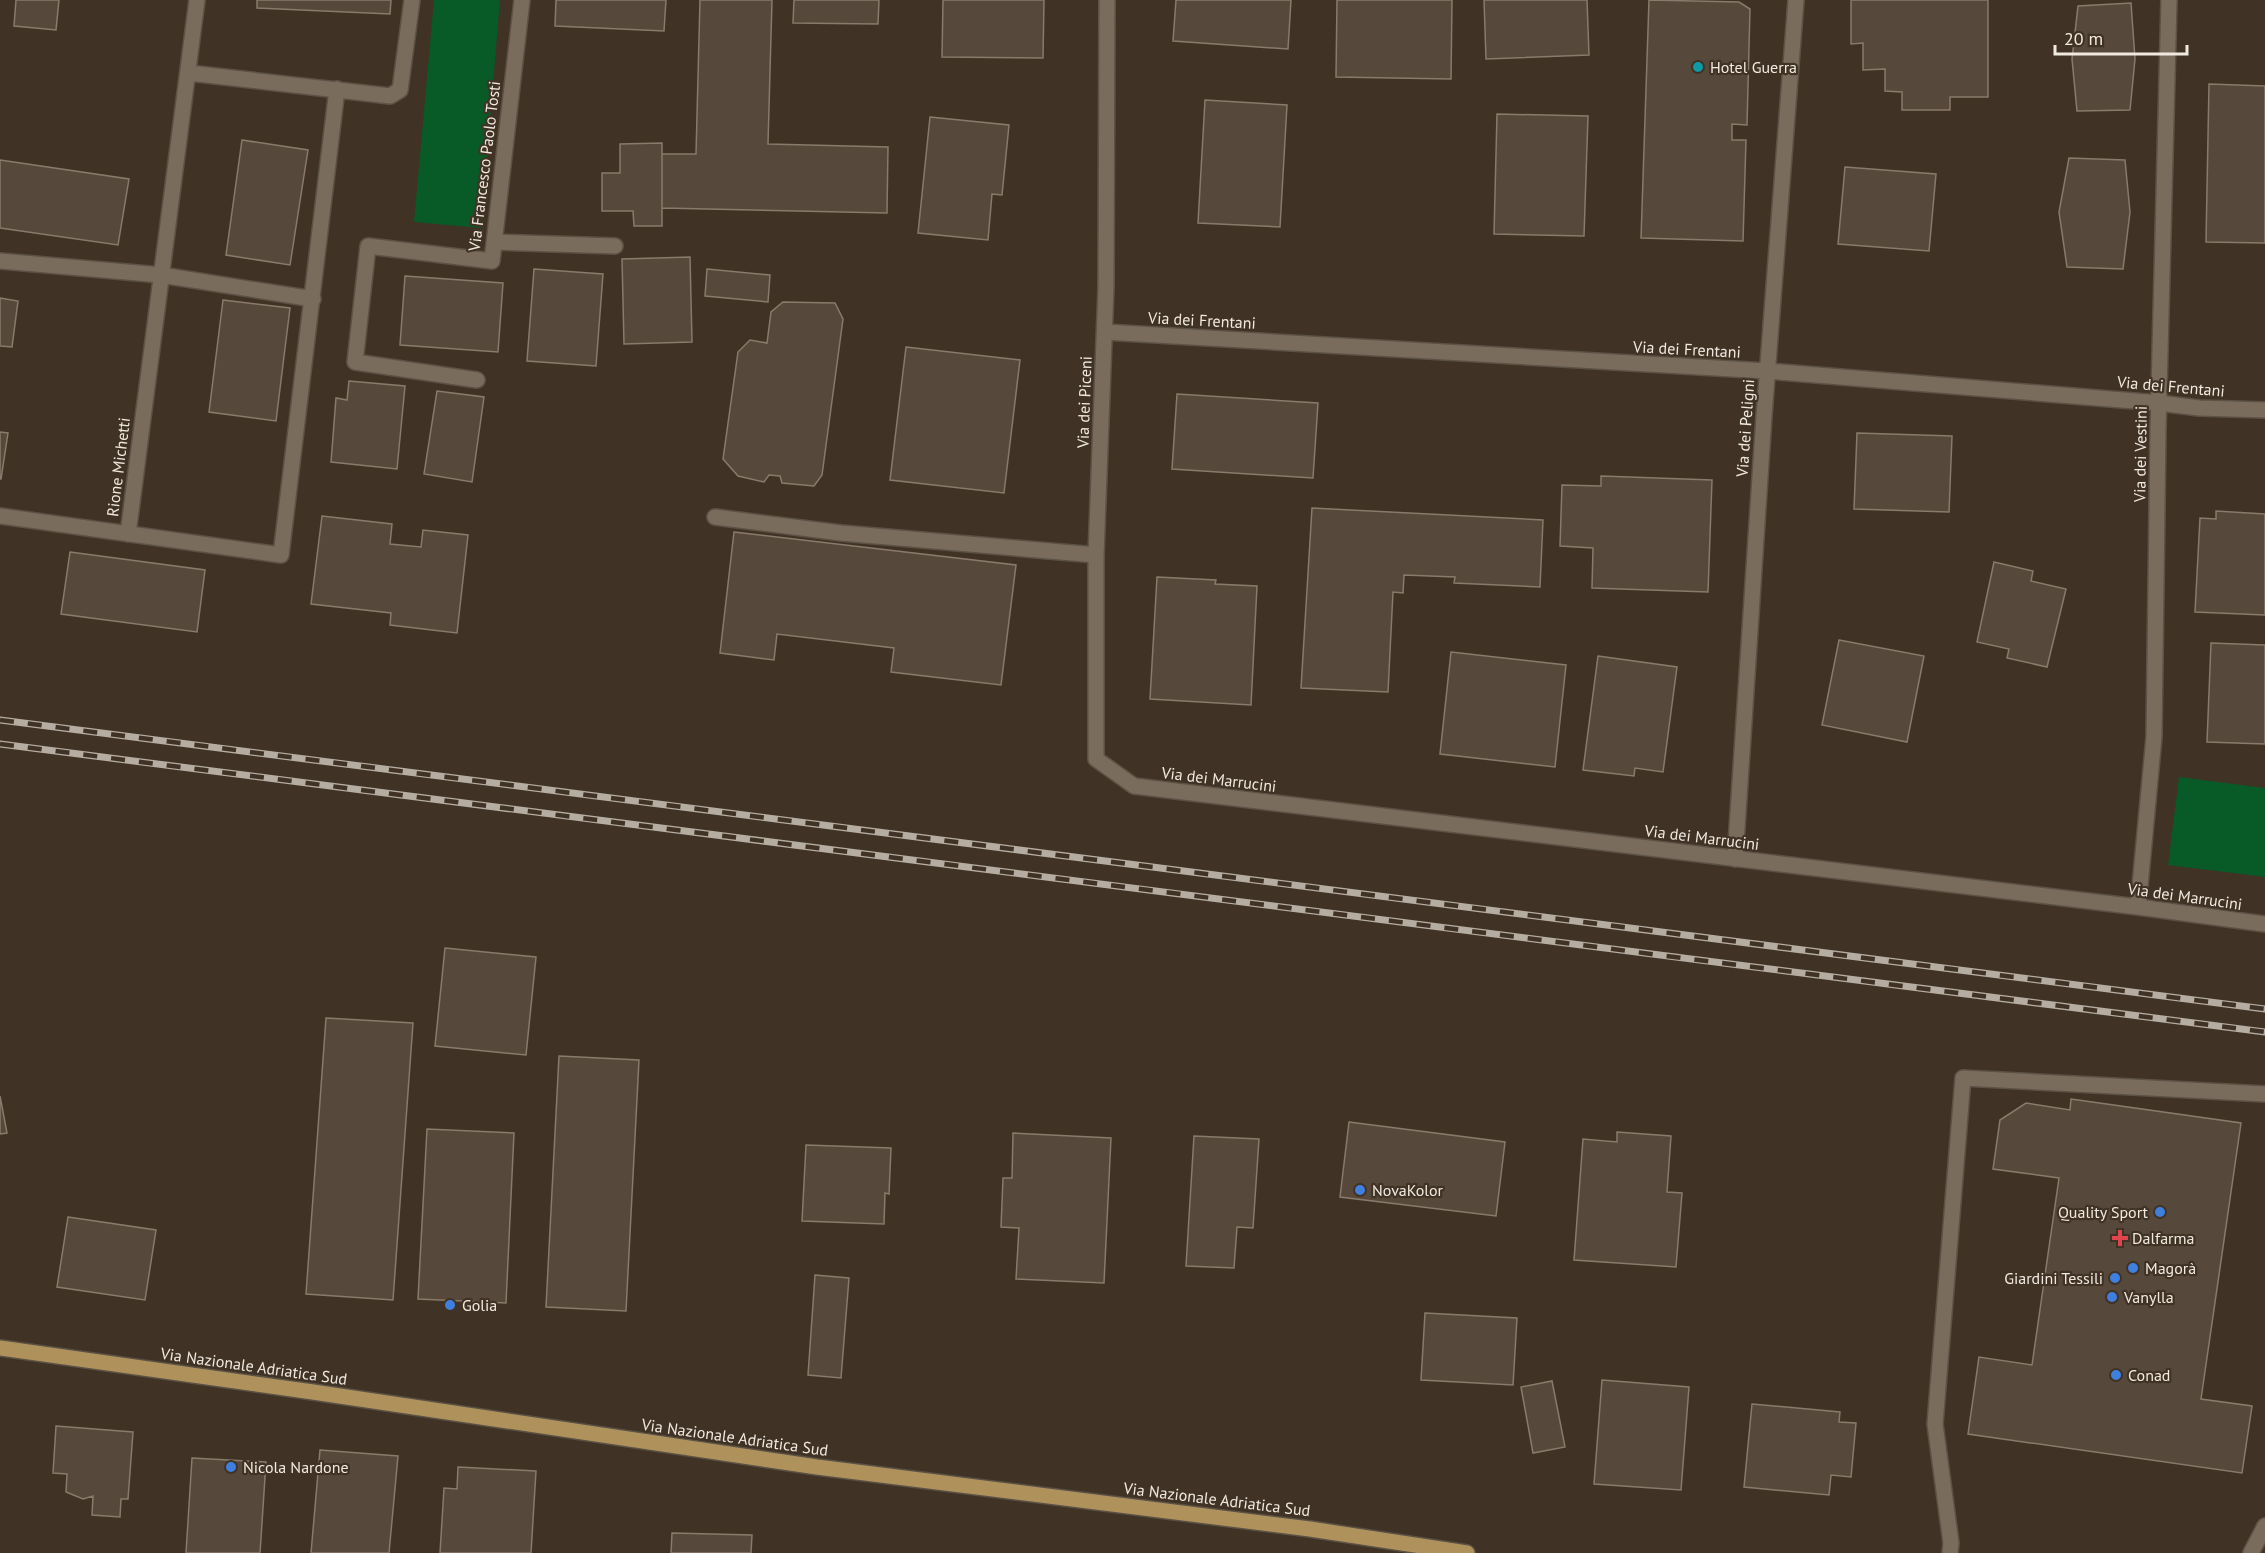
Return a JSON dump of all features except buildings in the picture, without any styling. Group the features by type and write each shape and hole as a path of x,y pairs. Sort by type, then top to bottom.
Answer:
{"main road":[{"name":"Via Nazionale Adriatica Sud","path":"0,1348 817,1467 1310,1529 1467,1553"}],"street":[{"name":"Rione Michetti","path":"0,516 128,534 197,0"},
{"path":"189,74 390,96 400,90 412,0"},
{"name":"Via Francesco Paolo Tosti","path":"477,380 355,362 368,246 492,261 522,0"},
{"name":"Via dei Piceni","path":"1107,0 1105,332 1096,555 1096,759 1134,786"},
{"name":"Via dei Peligni","path":"1735,859 1767,371 1796,0"},
{"name":"Via dei Vestini","path":"2138,907 2154,737 2169,0"},
{"path":"128,534 281,555 337,89"},
{"path":"495,242 615,246"},
{"path":"0,261 160,275 313,299"},
{"name":"Via dei Frentani","path":"1105,332 1767,371 2199,408 2265,410"},
{"path":"715,517 841,533 1096,555"},
{"name":"Via dei Marrucini","path":"1134,786 2265,924"},
{"path":"1950,1553 1951,1543 1935,1424 1963,1078 2265,1094"},
{"path":"2251,1553 2265,1526"}],"green space":[{"path":"434,0 500,0 481,228 414,222"},
{"path":"2179,777 2265,788 2265,877 2168,865"}],"railway":[{"path":"0,720 2265,1009"},
{"path":"0,744 2265,1032"}],"place":[{"name":"Hotel Guerra","path":"1698,67"},
{"name":"NovaKolor","path":"1360,1190"},
{"name":"Quality Sport","path":"2160,1212"},
{"name":"Dalfarma","path":"2120,1238"},
{"name":"Magorà","path":"2133,1268"},
{"name":"Giardini Tessili","path":"2115,1278"},
{"name":"Vanylla","path":"2112,1297"},
{"name":"Golia","path":"450,1305"},
{"name":"Conad","path":"2116,1375"},
{"name":"Nicola Nardone","path":"231,1467"}]}
